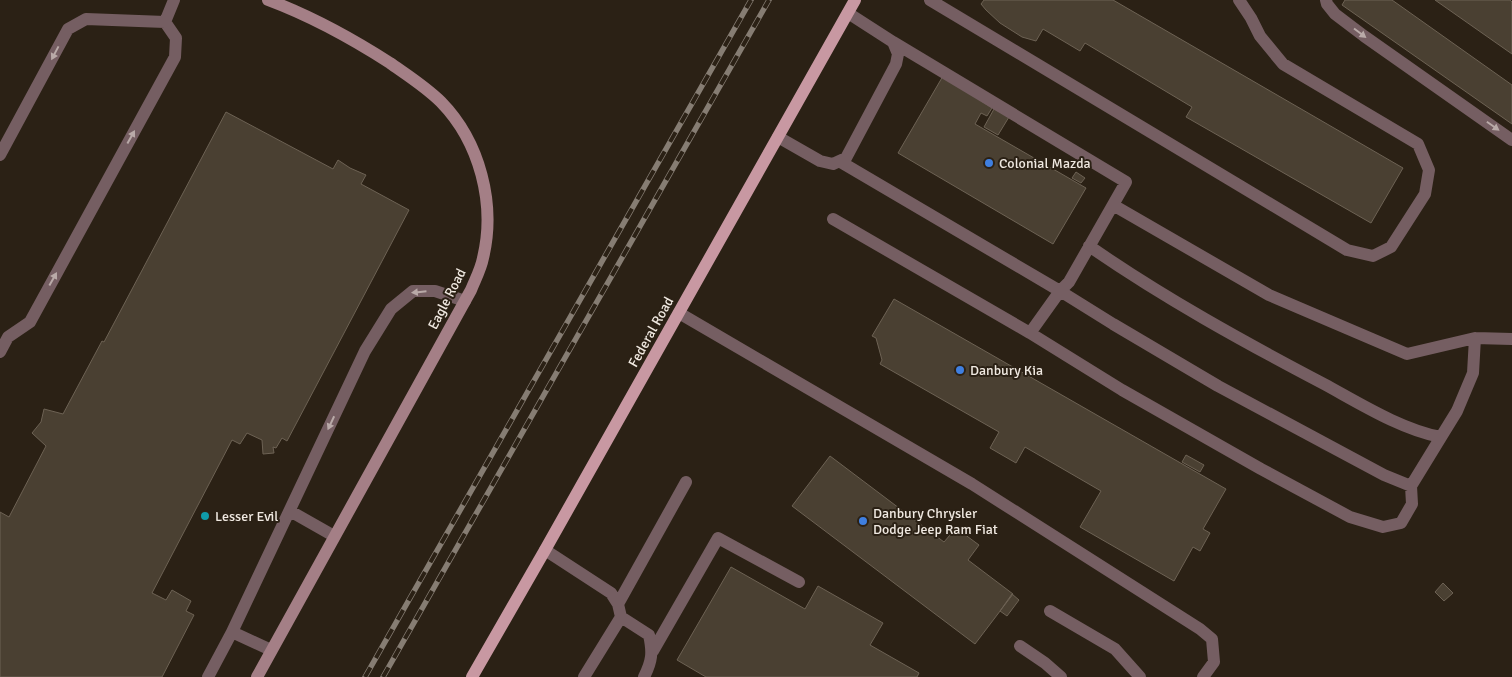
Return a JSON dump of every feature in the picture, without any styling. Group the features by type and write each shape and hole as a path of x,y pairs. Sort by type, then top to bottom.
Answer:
{"main road":[{"name":"Federal Road","path":"472,677 855,0"}],"street":[{"name":"Eagle Road","path":"256,677 466,301 483,258 488,225 486,193 478,161 462,129 441,102 408,75 334,29 268,0"}],"lane":[{"path":"165,22 174,0"},
{"path":"934,1 1347,250 1374,256 1391,247 1425,194 1429,170 1418,144 1283,64 1260,36 1239,0"},
{"path":"1326,0 1335,14 1512,140"},
{"path":"848,13 892,42 1126,182 1069,282 1060,290 1030,333"},
{"path":"0,155 68,28 86,19 165,22"},
{"path":"0,352 8,337 30,322 175,58 176,38 165,22"},
{"path":"778,136 820,161 833,164 846,158 896,64 898,54 892,42"},
{"path":"839,161 1060,290 1113,324 1218,386 1384,475 1411,486"},
{"path":"1113,205 1269,295 1407,354 1475,338 1512,339"},
{"path":"833,219 1260,469 1350,517 1383,527 1401,523 1412,504 1411,486 1457,411 1473,373 1475,338"},
{"path":"1089,246 1139,280 1266,353 1408,428 1441,438"},
{"path":"208,677 232,632 365,351 390,309 413,291 435,291 466,301"},
{"path":"679,313 972,484 1200,629 1212,639 1214,662 1203,677"},
{"path":"618,604 686,482"},
{"path":"290,510 334,536"},
{"path":"644,677 653,652 718,538 799,582"},
{"path":"545,550 611,593 618,604 621,617 584,677"},
{"path":"1050,612 1115,649 1140,677"},
{"path":"621,617 650,635 653,652"},
{"path":"232,632 271,650"},
{"path":"1020,646 1061,677"}],"building":[{"path":"984,0 1113,0 1403,168 1371,223 1186,117 1192,107 1085,43 1080,51 1043,29 1036,41 1022,37 1000,23 986,10 981,4"},
{"path":"1345,0 1392,0 1512,85 1512,124 1342,5"},
{"path":"1435,0 1510,0 1512,2 1512,54"},
{"path":"943,76 992,108 987,116 981,113 975,124 1086,188 1053,244 898,153"},
{"path":"994,109 1009,117 998,135 984,127"},
{"path":"226,112 333,169 338,160 366,175 361,184 409,210 287,441 282,438 276,448 273,447 274,453 263,454 262,440 247,433 240,444 232,440 152,593 166,600 172,590 191,601 186,611 194,615 162,677 0,677 0,512 9,517 46,446 32,433 41,422 44,409 63,414 102,341 104,342"},
{"path":"1076,172 1085,178 1081,183 1072,178"},
{"path":"894,299 1226,489 1203,529 1210,533 1200,551 1193,547 1174,581 1080,527 1101,491 1025,447 1016,463 990,448 999,432 880,364 882,360 876,338 872,336"},
{"path":"1186,455 1204,465 1200,472 1182,462"},
{"path":"830,456 944,542 956,528 979,545 968,560 1013,594 975,644 792,506"},
{"path":"731,567 805,609 818,586 883,623 870,645 919,673 917,677 706,677 677,660"},
{"path":"1443,583 1453,593 1444,601 1435,592"},
{"path":"1012,594 1019,600 1007,616 1000,611"}],"railway":[{"path":"365,677 751,0"},
{"path":"383,677 769,0"}],"place":[{"name":"Colonial Mazda","path":"989,163"},
{"name":"Danbury Kia","path":"960,370"},
{"name":"Lesser Evil","path":"205,516"},
{"name":"Danbury Chrysler Dodge Jeep Ram Fiat","path":"863,521"}]}
